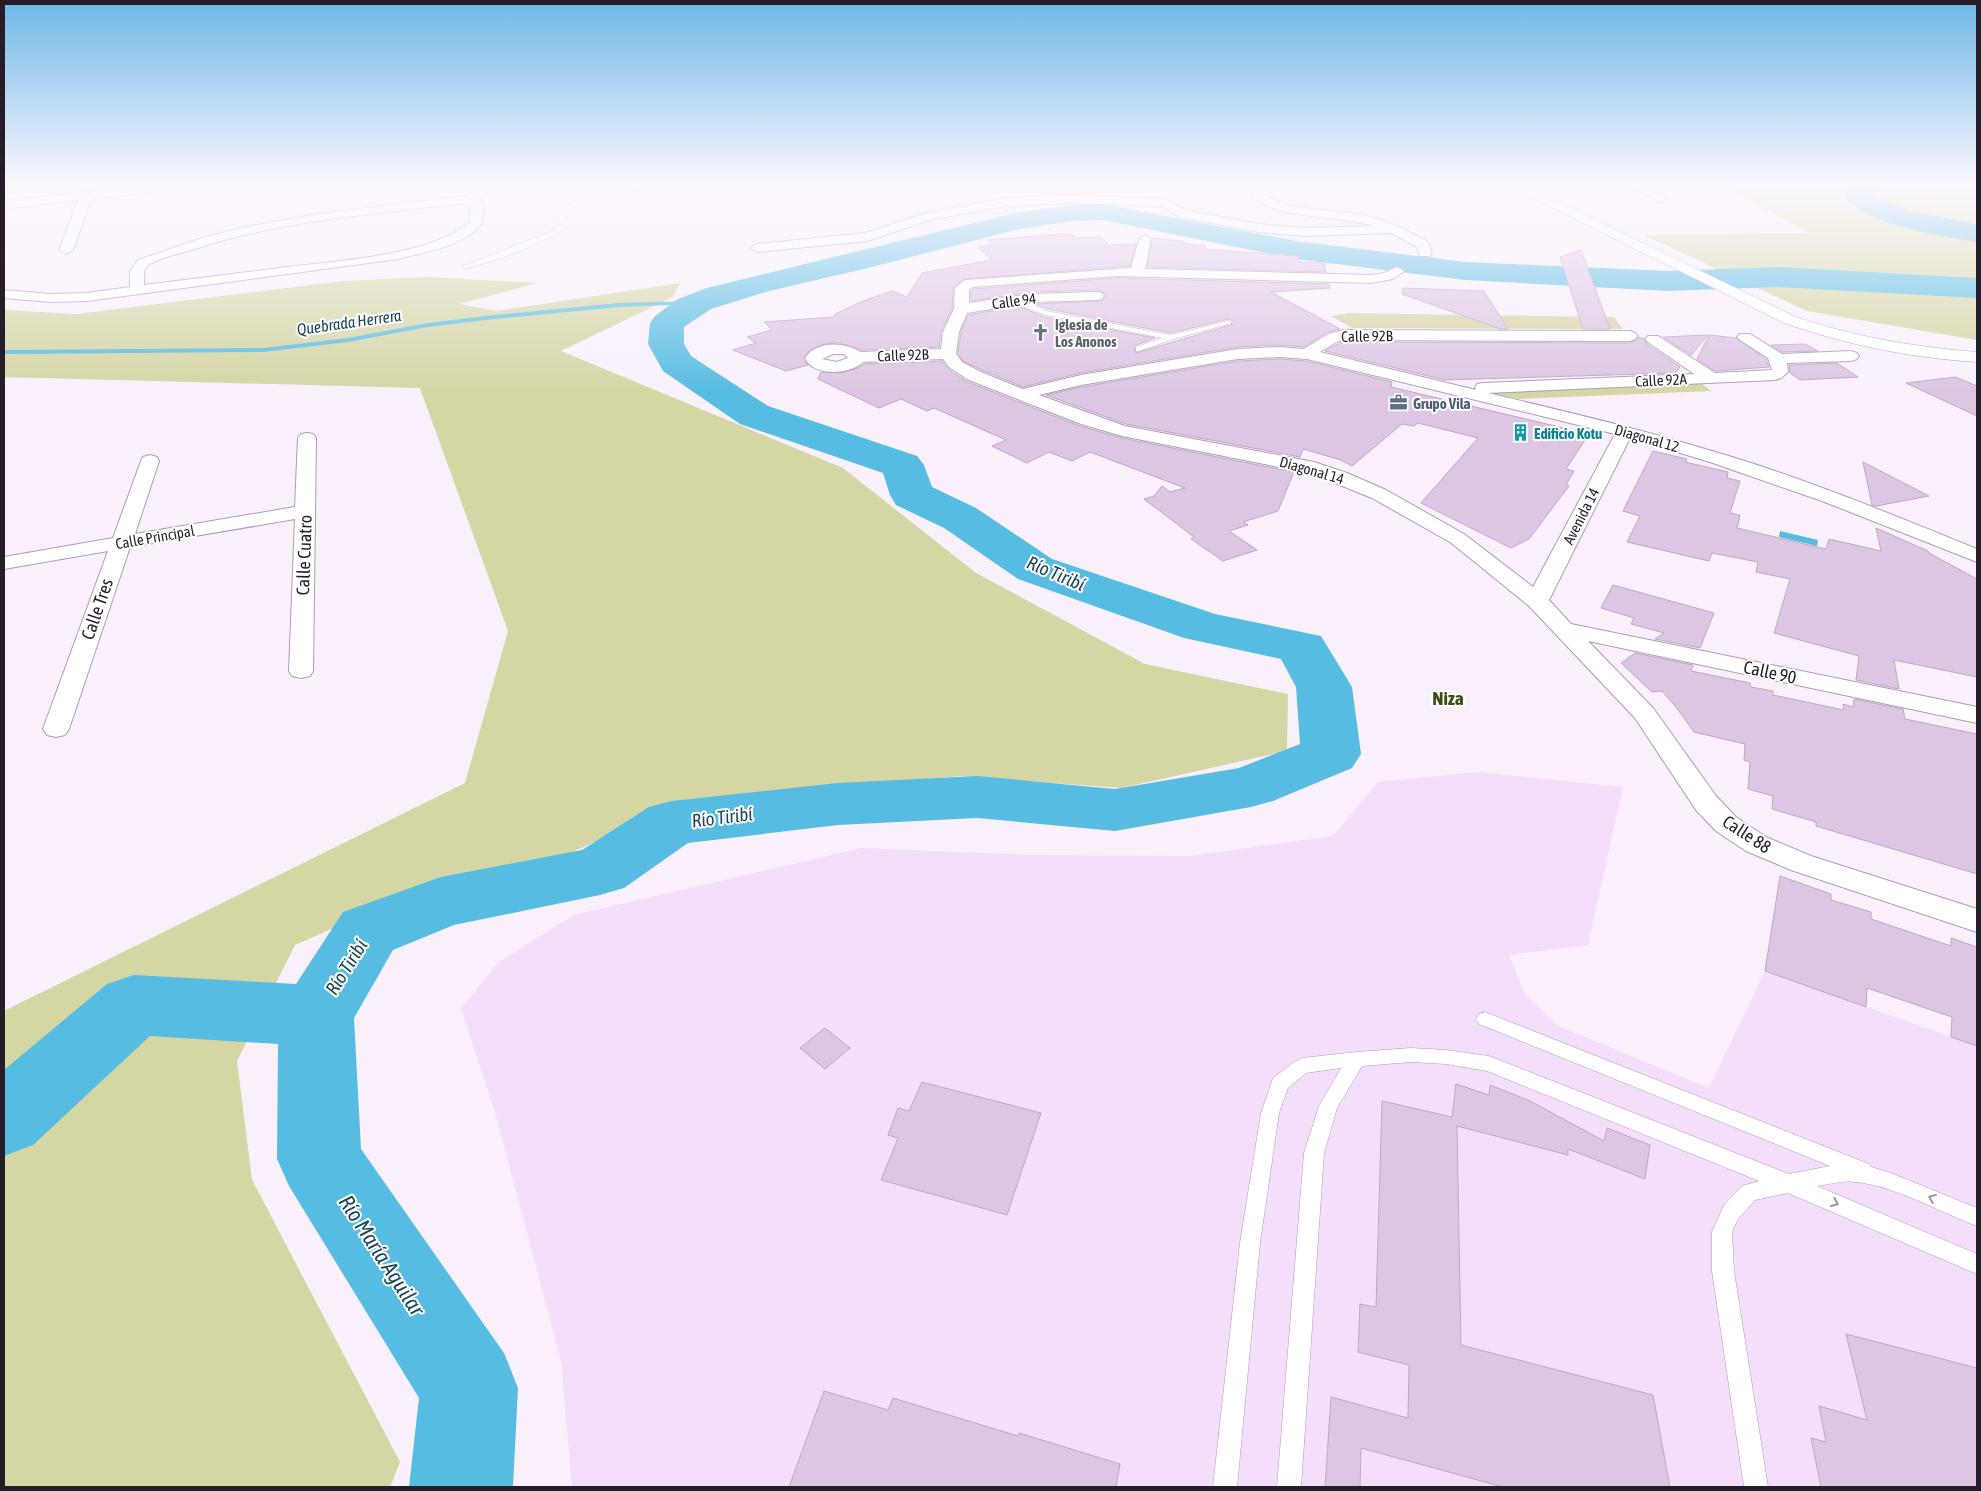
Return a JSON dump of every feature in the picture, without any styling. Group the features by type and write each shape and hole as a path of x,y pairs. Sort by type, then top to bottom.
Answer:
{"main road":[{"path":"1651,253 1790,320 1842,338 1888,348 1930,354 1977,357"}],"street":[{"path":"138,291 136,274 140,266 147,261 170,253"},
{"path":"4,294 51,298 87,297 342,264 407,253"},
{"path":"1136,272 1141,253"},
{"path":"948,354 951,332 961,309 962,288 970,283 1081,273 1136,272 1371,279 1388,276 1397,271"},
{"name":"Calle 94","path":"961,309 1062,296 1097,296"},
{"name":"Calle 92B","path":"1307,354 1332,337 1344,335 1630,336"},
{"path":"1745,337 1778,359 1851,356"},
{"path":"1653,339 1712,378"},
{"path":"1022,394 1081,380 1238,354 1279,352 1307,354"},
{"name":"Calle 92B","path":"858,357 948,354"},
{"name":"Diagonal 14","path":"948,354 956,365 975,376 1087,420 1122,431 1279,460 1314,468 1340,477 1378,494 1457,538 1537,601 1564,629"},
{"name":"Diagonal 12","path":"1307,354 1625,432 1717,458 1829,497 1977,556"},
{"name":"Calle 92A","path":"1454,390 1775,375 1780,372 1778,359"},
{"name":"Avenida 14","path":"1537,601 1625,432"},
{"name":"Calle Cuatro","path":"301,671 307,438"},
{"name":"Calle Tres","path":"56,729 150,460"},
{"name":"Calle Principal","path":"4,563 305,511"},
{"name":"Calle 90","path":"1564,629 1977,715"},
{"name":"Calle 88","path":"1564,629 1644,713 1706,803 1726,824 1756,844 1801,863 1977,921"}],"lane":[{"path":"465,267 507,253"},
{"path":"1017,301 1045,313 1171,337"},
{"path":"1139,349 1171,337 1228,323"},
{"path":"1485,1019 1977,1217"},
{"path":"1225,1487 1250,1242 1270,1113 1280,1083 1302,1066 1411,1055 1446,1057 1489,1064 1790,1184 1977,1264"},
{"path":"1289,1487 1314,1153 1328,1106 1357,1059"},
{"path":"1756,1487 1722,1271 1722,1232 1731,1212 1749,1192 1838,1173 1856,1173 1884,1179"}],"shaded area":[{"path":"1478,772 1623,787 1588,945 1509,955 1525,994 1558,1026 1709,1088 1765,971 1977,1046 1977,1487 572,1487 561,1361 495,1112 461,1008 499,962 574,915 862,848 1029,855 1190,856 1333,836 1378,782"}],"green space":[{"path":"1682,253 1977,253 1977,340 1807,311"},
{"path":"428,277 538,283 459,304 497,311 680,283 673,297 561,351 843,468 976,573 1145,664 1288,694 1287,751 1121,788 961,776 690,799 568,854 416,892 295,945 237,1061 252,1180 400,1462 390,1487 4,1487 4,1011 465,783 508,631 420,388 4,377 4,310 77,314 343,281"},
{"path":"1348,313 1614,317 1623,329 1352,328 1331,316"},
{"path":"1701,383 1711,391 1519,399 1492,393"}],"water":[{"path":"1780,531 1818,540 1817,546 1779,537"}],"building":[{"path":"984,253 1134,253 1130,266 964,279 953,288 952,309 941,331 939,347 861,350 840,343 824,344 809,351 804,357 808,365 786,371 733,350 756,343 747,337 772,330 764,322 834,317 835,314 863,301 892,291 907,297 922,273 992,260"},
{"path":"1149,253 1252,253 1298,256 1298,262 1324,263 1326,272 1147,267"},
{"path":"1573,253 1582,253 1610,329 1583,329 1560,257"},
{"path":"1117,278 1329,284 1330,288 1271,292 1340,329 1327,332 1304,347 1279,345 1238,347 1081,373 1023,387 963,361 958,353 961,332 968,315 1018,306 1045,317 1155,338 1134,346 1136,353 1234,324 1233,321 1228,319 1171,333 1048,309 1035,304 1102,301 1106,295 1102,291 1097,290 1033,292 971,301 971,291 974,289"},
{"path":"1403,288 1484,291 1508,329 1501,329 1402,294"},
{"path":"1708,335 1691,355 1663,337"},
{"path":"1709,335 1736,338 1766,359 1769,367 1715,371 1697,359"},
{"path":"1638,338 1643,338 1647,344 1680,367 1675,373 1445,380 1325,351 1344,342 1630,343"},
{"path":"1805,344 1818,351 1782,352 1771,345"},
{"path":"1279,359 1307,361 1392,382 1391,387 1589,434 1566,469 1574,471 1566,485 1569,486 1529,539 1511,548 1421,503 1478,438 1418,423 1414,426 1402,424 1352,466 1341,460 1303,449 1300,457 1126,424 1046,395 1081,387 1238,361"},
{"path":"942,361 949,370 968,382 1080,426 1122,438 1294,472 1278,511 1243,522 1248,525 1229,531 1257,550 1223,561 1191,539 1194,537 1144,499 1154,496 1162,486 1170,492 1185,488 1090,452 1072,461 1049,452 1027,463 992,446 1006,440 934,408 927,411 901,399 879,408 818,379 821,372 841,373 858,368 864,364"},
{"path":"1837,363 1858,377 1800,380 1790,373 1789,365"},
{"path":"1956,377 1977,386 1977,416 1906,383"},
{"path":"1653,451 1687,459 1685,462 1728,472 1727,478 1740,481 1730,513 1740,515 1737,528 1826,549 1829,539 1881,551 1876,528 1928,551 1977,579 1977,677 1894,660 1899,689 1856,680 1859,656 1774,633 1790,579 1756,572 1758,562 1712,553 1709,561 1627,542 1640,516 1623,511"},
{"path":"1863,462 1929,496 1876,506 1872,505"},
{"path":"1613,585 1714,613 1700,648 1655,639 1664,633 1631,624 1634,618 1601,608"},
{"path":"1635,653 1693,665 1691,671 1750,683 1751,687 1773,691 1773,695 1844,710 1843,704 1853,707 1854,699 1903,709 1905,719 1977,734 1977,874 1816,826 1816,822 1772,809 1773,796 1748,789 1750,762 1744,760 1745,744 1694,732 1662,691 1652,692 1621,663"},
{"path":"1780,876 1831,894 1831,900 1871,912 1871,919 1951,946 1951,938 1977,947 1977,1046 1951,1037 1952,1017 1867,988 1866,1007 1765,971"},
{"path":"825,1028 850,1048 825,1069 800,1048"},
{"path":"922,1082 1041,1113 1007,1215 881,1180 898,1138 888,1135 898,1108 909,1111"},
{"path":"1456,1084 1489,1095 1490,1085 1530,1101 1604,1141 1607,1128 1650,1145 1645,1179 1568,1149 1568,1155 1457,1126 1461,1345 1653,1395 1670,1487 1503,1487 1361,1448 1360,1487 1325,1487 1331,1397 1408,1418 1409,1365 1358,1352 1360,1304 1376,1307 1382,1101 1452,1117"},
{"path":"1846,1334 1977,1368 1977,1487 1821,1487 1811,1438 1826,1442 1819,1406 1867,1420"},
{"path":"824,1391 888,1410 893,1398 1018,1436 1019,1433 1120,1464 1116,1487 789,1487"}],"waterway":[{"name":"Río Tiribí","path":"316,1016 368,931 441,902 600,871 672,823 838,804 977,797 1115,810 1251,787 1331,754 1324,687 1302,647 1203,627 1035,569 960,518 912,495 902,465 754,415 676,363 666,344 667,323 699,302 740,288 892,253"},
{"name":"Río Tiribí","path":"1317,253 1465,271 1668,281 1778,277 1977,288"},
{"name":"Quebrada Herrera","path":"4,352 263,350 348,340 428,325 485,318 618,305 697,303"},
{"name":"Río Tiribí","path":"4,1120 134,1005 316,1016"},
{"name":"Río María Aguilar","path":"316,1016 319,1159 469,1388 461,1487"}],"place":[{"name":"Iglesia de Los Anonos","path":"1041,333"},
{"name":"Grupo Vila","path":"1399,403"},
{"name":"Edificio Kotu","path":"1520,433"}],"district":[{"name":"Niza","path":"1448,698"}]}
